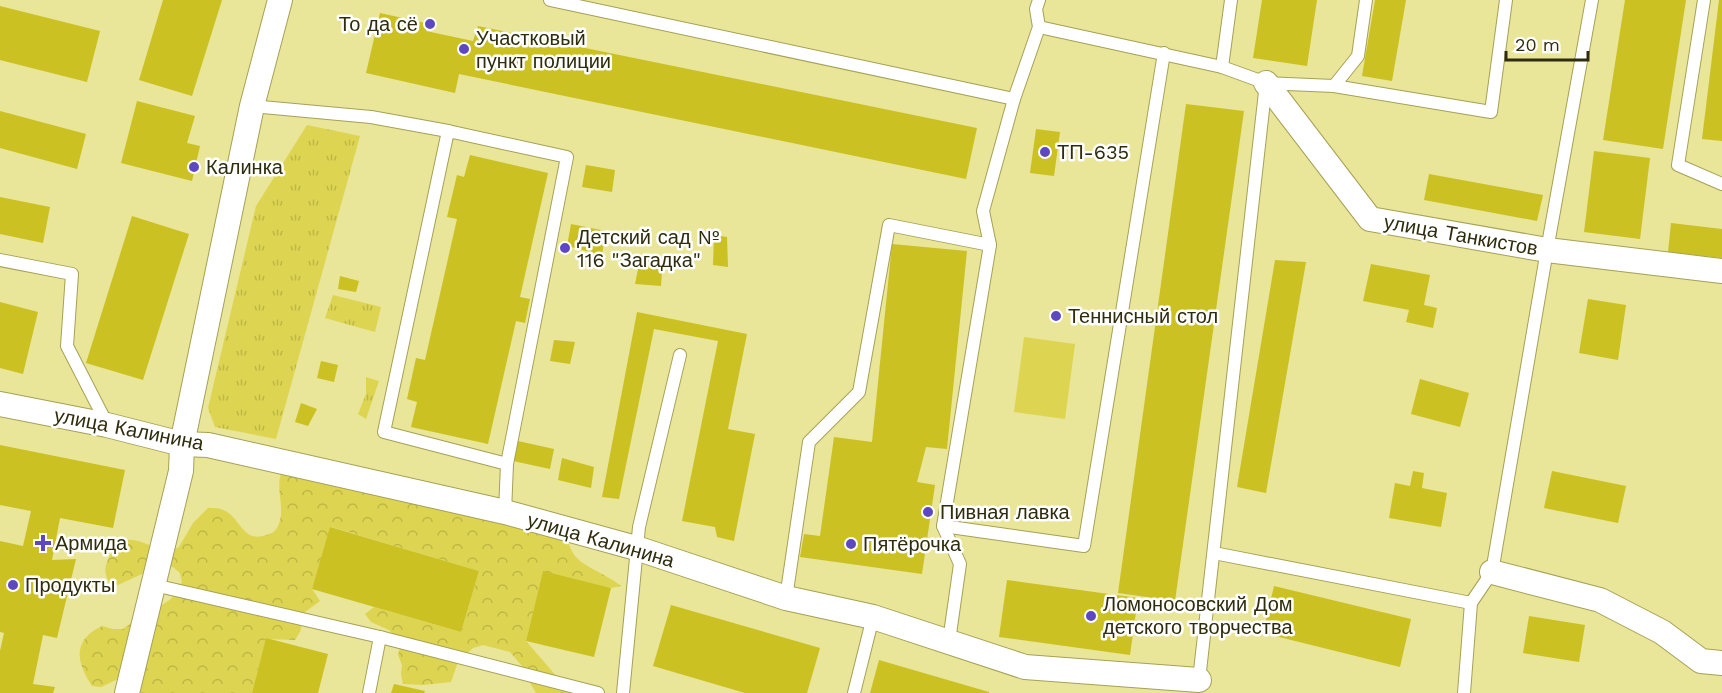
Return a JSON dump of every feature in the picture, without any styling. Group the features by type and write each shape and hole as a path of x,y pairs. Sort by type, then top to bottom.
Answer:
{"street":[{"path":"127,693 181,471 182,444 252,106 280,0"},
{"name":"улица Танкистов","path":"1266,83 1370,219 1547,250 1722,271"},
{"name":"улица Калинина","path":"0,404 107,425 182,444 208,445 505,512 636,548 786,598 873,617 1025,667 1199,680"},
{"path":"1492,572 1600,600 1662,632 1701,661 1722,663"}],"lane":[{"path":"550,0 1014,99"},
{"path":"949,641 960,564 943,526 990,245 983,211 1014,99 1039,27 1036,9 1039,0"},
{"path":"1222,67 1231,0"},
{"path":"1334,86 1358,56 1366,0"},
{"path":"1039,27 1222,67 1266,83 1334,86 1491,112 1506,0"},
{"path":"1464,693 1471,603 1492,572 1547,250 1593,0"},
{"path":"1704,0 1678,165 1722,184"},
{"path":"943,526 1084,546 1164,53"},
{"path":"1199,680 1266,83"},
{"path":"252,106 371,117 567,157 507,464 505,512"},
{"path":"448,131 384,432 507,464"},
{"path":"786,598 809,442 859,392 889,225 990,245"},
{"path":"0,260 72,274 67,346 107,425"},
{"path":"623,693 639,527 680,355"},
{"path":"1214,553 1471,603"},
{"path":"154,585 381,637 598,693"},
{"path":"854,693 873,617"},
{"path":"369,693 381,637"}],"green space":[{"path":"307,125 360,136 276,439 215,427 208,408 256,206"},
{"path":"333,295 381,307 375,332 325,318"},
{"path":"1024,337 1075,344 1065,419 1014,412"},
{"path":"366,377 379,381 366,419 358,414 366,394"},
{"path":"281,474 566,538 572,552 579,560 621,586 611,588 543,572 526,641 571,693 536,693 522,666 510,652 483,645 473,648 458,662 451,682 423,685 403,684 402,665 398,655 400,646 396,637 389,630 371,622 365,614 374,607 461,632 479,571 331,527 312,589 320,601 305,612 300,632 295,640 266,639 252,693 138,693 118,679 101,687 92,686 80,660 81,645 86,638 102,626 123,629 152,608 171,599 182,582 180,573 173,567 163,567 118,585 109,582 105,572 106,565 117,546 124,541 131,540 162,549 170,550 179,547 193,523 208,508 227,512 245,531 254,536 259,537 272,533 280,521"}],"building":[{"path":"163,0 222,0 192,96 139,80"},
{"path":"1262,0 1317,0 1307,66 1253,58"},
{"path":"1375,0 1406,0 1392,81 1362,76"},
{"path":"1625,0 1686,0 1663,149 1603,140"},
{"path":"1719,0 1722,0 1722,141 1702,139"},
{"path":"0,6 100,31 87,82 0,60"},
{"path":"380,13 430,24 426,31 473,41 478,26 977,128 966,179 459,74 455,93 366,73"},
{"path":"137,101 195,116 187,143 200,146 192,181 121,163"},
{"path":"1186,104 1244,111 1175,601 1118,593"},
{"path":"0,111 86,134 77,169 0,148"},
{"name":"ТП-635","path":"1036,129 1060,132 1054,176 1030,173"},
{"path":"1594,151 1650,158 1640,239 1584,232"},
{"path":"470,155 548,173 520,297 530,299 525,323 516,321 488,444 411,427 417,402 407,399 416,358 425,360 457,219 447,217 457,175 464,177"},
{"path":"586,165 615,170 612,192 582,187"},
{"path":"1429,174 1543,195 1537,221 1424,200"},
{"path":"0,197 50,207 43,243 0,234"},
{"path":"132,216 189,234 143,380 86,363"},
{"path":"1671,223 1722,229 1722,258 1668,252"},
{"path":"571,224 606,231 602,255 567,246"},
{"path":"714,235 727,237 728,267 713,265"},
{"path":"892,244 967,251 947,449 926,447 917,482 935,485 922,574 800,557 804,534 820,536 834,437 872,442"},
{"path":"641,254 663,258 661,286 635,284"},
{"path":"1275,260 1306,262 1266,493 1237,487"},
{"path":"1371,264 1430,275 1424,305 1437,308 1433,328 1406,322 1409,310 1363,301"},
{"path":"340,276 359,281 356,292 338,289"},
{"path":"1588,299 1626,305 1618,360 1579,353"},
{"path":"0,302 38,312 23,374 0,368"},
{"path":"637,312 747,334 728,429 755,434 734,541 717,537 715,527 682,521 718,341 654,329 619,499 602,497"},
{"path":"554,340 575,342 570,364 550,361"},
{"path":"321,361 338,365 334,382 317,378"},
{"path":"1420,379 1469,393 1460,427 1411,414"},
{"path":"301,403 317,409 308,426 295,422"},
{"path":"518,441 554,449 550,469 513,461"},
{"path":"0,445 125,470 113,528 60,518 52,560 76,559 57,638 43,635 33,684 55,687 53,693 0,693 0,651 4,633 0,632 0,541 23,546 31,511 0,505"},
{"path":"562,458 594,467 591,488 558,480"},
{"path":"1413,471 1424,473 1422,488 1447,493 1441,527 1389,518 1395,483 1410,486"},
{"path":"1552,471 1626,486 1618,523 1544,508"},
{"path":"330,527 479,571 461,632 312,589"},
{"path":"543,571 611,588 594,657 526,641"},
{"path":"1007,580 1138,598 1130,655 999,637"},
{"path":"1274,586 1411,619 1400,667 1263,633"},
{"path":"671,605 820,648 807,693 745,693 653,666"},
{"path":"1529,616 1585,625 1579,662 1523,653"},
{"path":"266,638 328,654 318,693 252,693"},
{"path":"879,660 989,692 989,693 870,693"},
{"path":"394,684 425,691 424,693 391,693"}],"place":[{"name":"То да сё","path":"430,24"},
{"name":"Участковый пункт полиции","path":"464,49"},
{"name":"ТП-635","path":"1045,152"},
{"name":"Калинка","path":"194,167"},
{"name":"Детский сад № 116 \"Загадка\"","path":"565,248"},
{"name":"Теннисный стол","path":"1056,316"},
{"name":"Пивная лавка","path":"928,512"},
{"name":"Армида","path":"43,543"},
{"name":"Пятёрочка","path":"851,544"},
{"name":"Продукты","path":"13,585"},
{"name":"Ломоносовский Дом детского творчества","path":"1091,616"}]}
